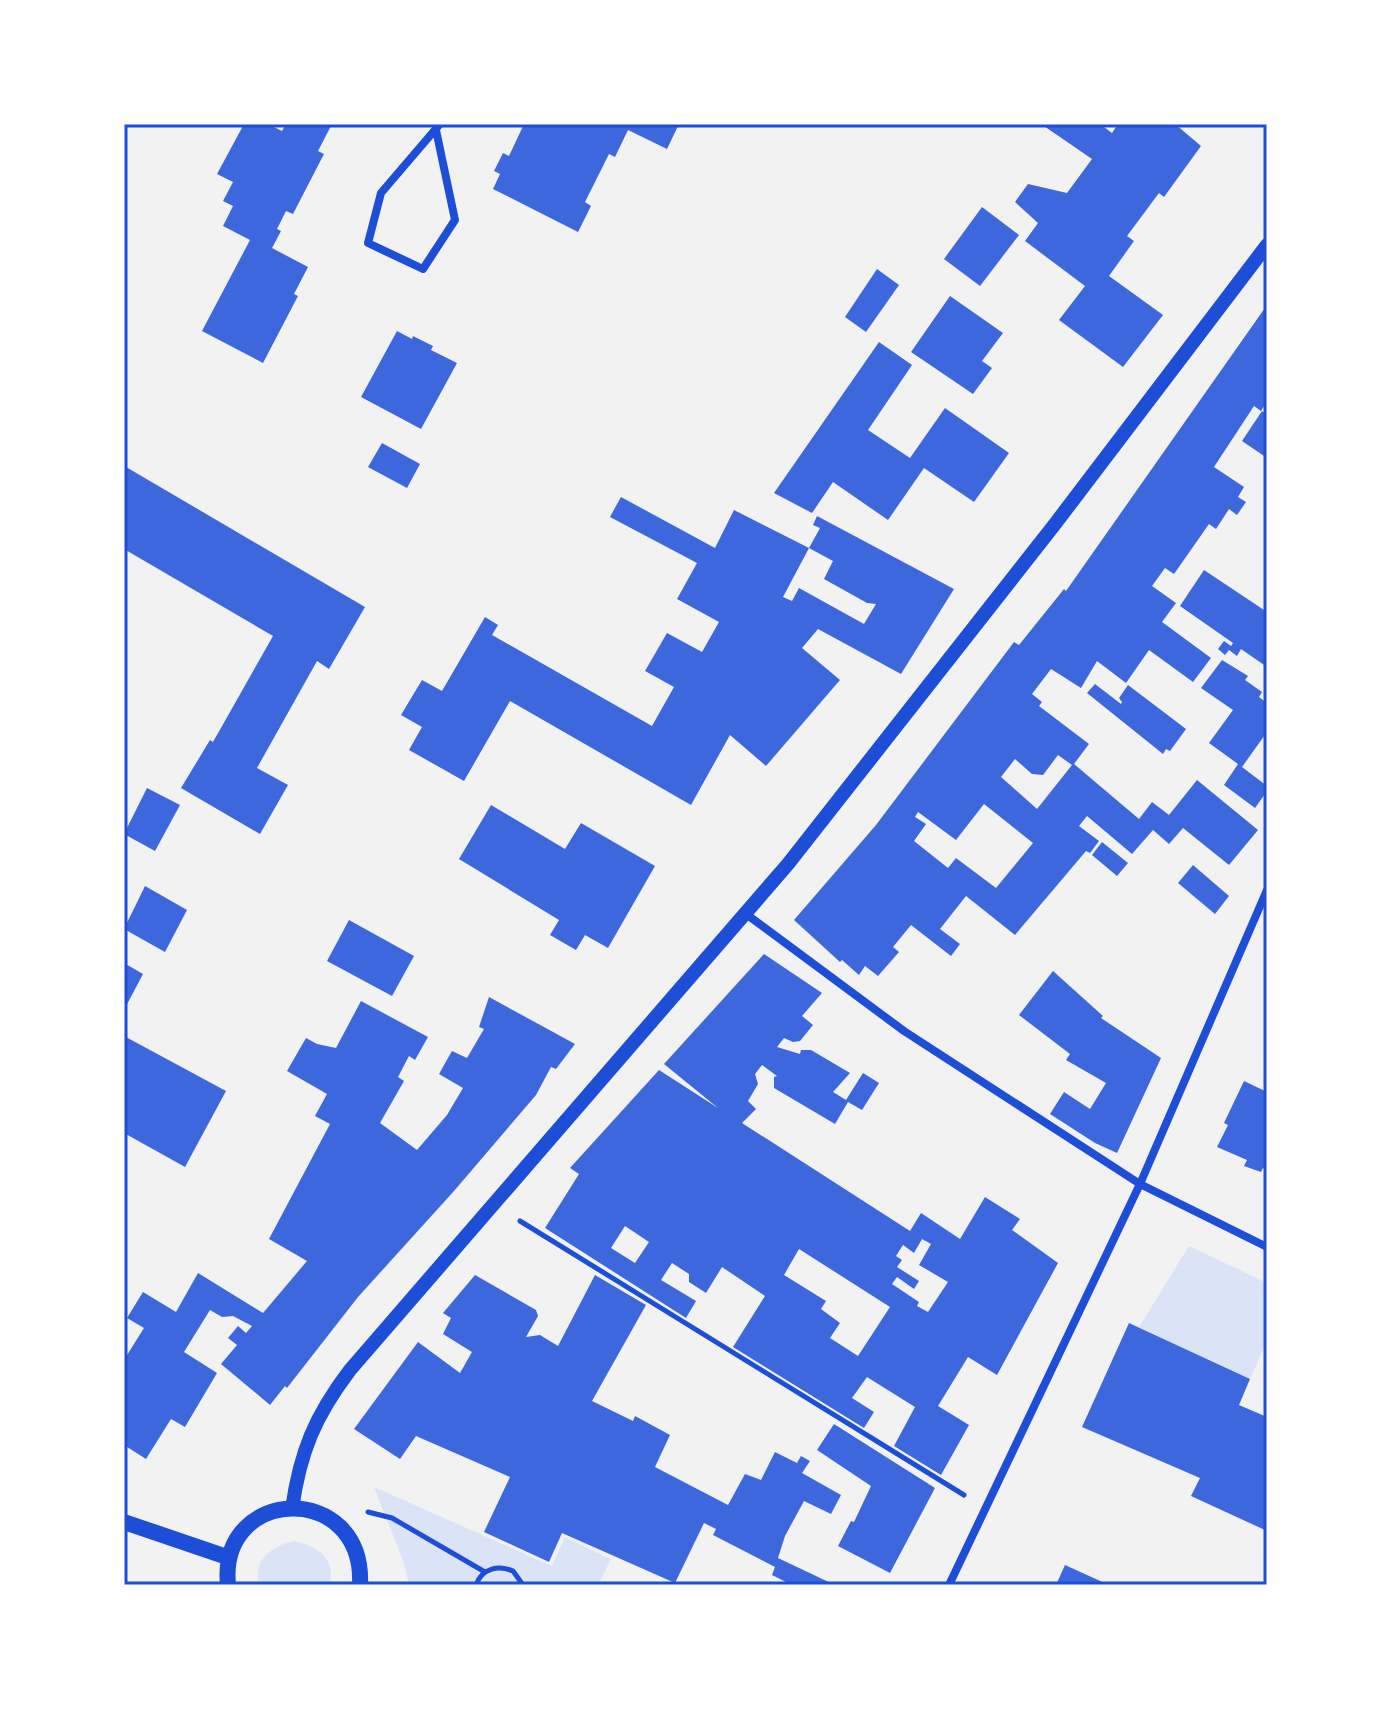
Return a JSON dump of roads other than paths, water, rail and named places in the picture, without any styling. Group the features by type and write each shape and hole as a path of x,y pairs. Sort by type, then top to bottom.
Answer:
{"main road":[{"path":"228,1585 227,1557 238,1533 253,1521 274,1511 292,1509 318,1512 343,1527 356,1550 360,1585"},
{"path":"124,1522 227,1557"}],"street":[{"path":"438,127 455,220 423,269 368,243 381,193 438,127"},
{"path":"292,1509 301,1456 313,1426 333,1392 366,1350 788,864 1055,524 1267,245"},
{"path":"949,1585 1140,1184 1267,890"},
{"path":"746,914 915,1038 1140,1184 1267,1247"}]}
